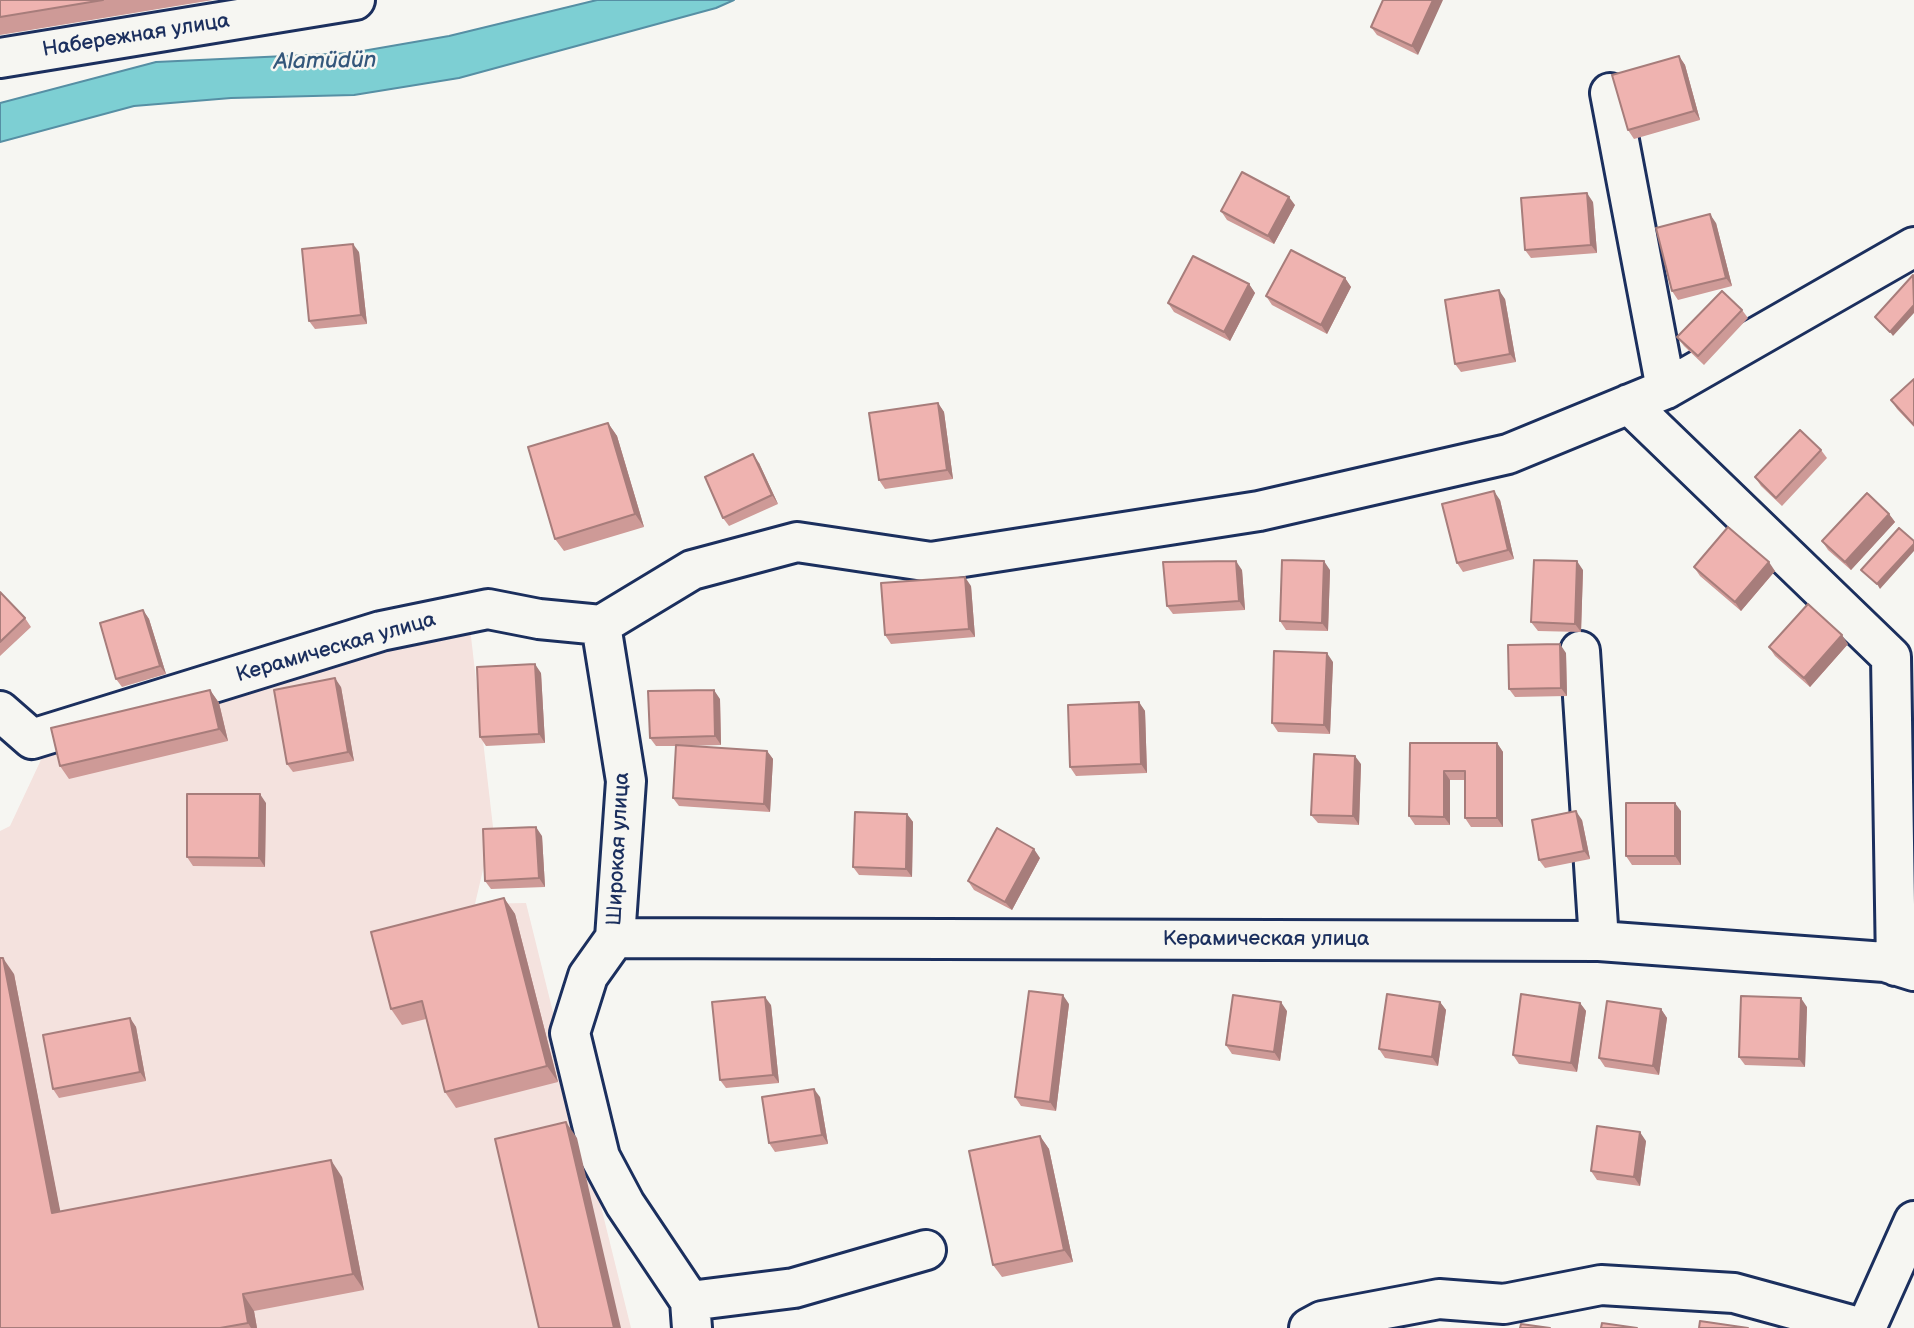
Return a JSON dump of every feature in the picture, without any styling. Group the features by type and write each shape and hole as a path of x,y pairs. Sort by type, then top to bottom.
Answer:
{"street":[{"name":"Набережная улица","path":"0,58 355,0"},
{"path":"1610,93 1666,389"},
{"path":"601,625 692,570 797,542 930,562 1259,511 1508,454 1666,389 1914,247"},
{"path":"1629,404 1891,657 1905,969"},
{"name":"Керамическая улица","path":"0,710 32,739 381,631 488,608 539,619 601,625"},
{"name":"Широкая улица","path":"601,625 626,781 615,938 588,976 570,1033 600,1157 691,1315"},
{"path":"1580,651 1599,941"},
{"name":"Керамическая улица","path":"615,938 1599,941 1885,962 1905,969"},
{"path":"1308,1328 1322,1321 1439,1299 1504,1304 1601,1285 1734,1293 1864,1328 1914,1221"},
{"path":"691,1315 926,1250"}],"shaded area":[{"path":"470,628 493,827 475,904 526,903 631,1328 0,1328 0,831 10,826 47,747"}],"water":[{"name":"Alamüdün","path":"597,0 734,0 716,8 459,78 354,95 231,98 134,106 0,142 0,103 156,62 351,53 449,36"}],"building":[{"path":"0,0 103,0 0,17"},
{"path":"1383,0 1433,0 1412,46 1371,27"},
{"path":"1679,56 1694,111 1628,130 1612,75"},
{"path":"1242,172 1289,197 1268,236 1221,211"},
{"path":"1587,193 1591,245 1525,250 1521,198"},
{"path":"1710,214 1726,278 1672,291 1656,228"},
{"path":"353,244 361,315 309,321 302,249"},
{"path":"1291,250 1345,278 1321,325 1266,296"},
{"path":"1193,256 1249,284 1224,332 1168,303"},
{"path":"1913,275 1914,305 1890,332 1875,317"},
{"path":"1499,290 1510,354 1455,364 1445,300"},
{"path":"1722,291 1742,310 1698,356 1677,337"},
{"path":"1914,379 1914,425 1891,400"},
{"path":"938,403 947,470 879,480 869,413"},
{"path":"608,423 635,514 555,539 528,447"},
{"path":"1800,430 1821,450 1776,498 1755,477"},
{"path":"753,454 772,495 723,518 705,477"},
{"path":"1494,491 1508,550 1457,563 1442,504"},
{"path":"1867,493 1889,514 1845,562 1822,541"},
{"path":"1728,527 1769,562 1735,602 1694,567"},
{"path":"1899,528 1914,544 1877,584 1861,570"},
{"path":"1282,560 1324,561 1322,623 1280,621"},
{"path":"1534,560 1577,561 1575,624 1531,622"},
{"path":"1236,561 1239,601 1167,606 1163,562"},
{"path":"965,577 969,629 885,635 881,583"},
{"path":"0,592 25,618 0,642"},
{"path":"1808,604 1842,635 1804,678 1769,647"},
{"path":"143,610 160,666 116,679 100,623"},
{"path":"1560,644 1561,688 1509,689 1508,645"},
{"path":"1274,651 1327,653 1324,725 1272,723"},
{"path":"535,664 539,734 480,737 477,667"},
{"path":"335,678 348,752 287,764 274,690"},
{"path":"210,690 219,729 60,766 51,728"},
{"path":"714,690 715,736 650,738 648,691"},
{"path":"1139,702 1141,764 1070,767 1068,705"},
{"path":"1410,743 1497,743 1497,818 1465,818 1465,771 1444,771 1444,817 1409,816"},
{"path":"676,745 767,751 764,804 673,798"},
{"path":"1314,754 1355,756 1353,816 1311,815"},
{"path":"187,794 260,794 259,858 187,857"},
{"path":"1626,803 1675,803 1675,856 1626,856"},
{"path":"1576,811 1584,851 1539,860 1532,820"},
{"path":"855,812 907,814 906,869 853,867"},
{"path":"536,827 539,878 485,881 483,829"},
{"path":"997,828 1034,849 1005,902 968,881"},
{"path":"504,898 547,1066 445,1092 422,1001 391,1009 371,932"},
{"path":"0,958 3,958 52,1213 331,1160 353,1274 243,1294 248,1323 220,1328 0,1328"},
{"path":"1029,991 1063,995 1050,1102 1015,1097"},
{"path":"1387,994 1440,1002 1432,1057 1379,1049"},
{"path":"1521,994 1580,1003 1571,1063 1513,1055"},
{"path":"1233,995 1281,1002 1274,1052 1226,1045"},
{"path":"1741,996 1801,998 1799,1059 1739,1057"},
{"path":"765,997 773,1075 720,1080 712,1002"},
{"path":"1607,1001 1661,1009 1653,1066 1599,1058"},
{"path":"130,1018 140,1072 53,1089 43,1035"},
{"path":"814,1089 822,1135 769,1143 762,1097"},
{"path":"566,1122 614,1328 539,1328 495,1139"},
{"path":"1597,1126 1640,1132 1634,1177 1591,1171"},
{"path":"1040,1136 1064,1250 993,1265 969,1151"},
{"path":"1700,1321 1748,1328 1699,1328"},
{"path":"1602,1323 1637,1328 1601,1328"},
{"path":"1521,1324 1550,1328 1520,1328"}]}
